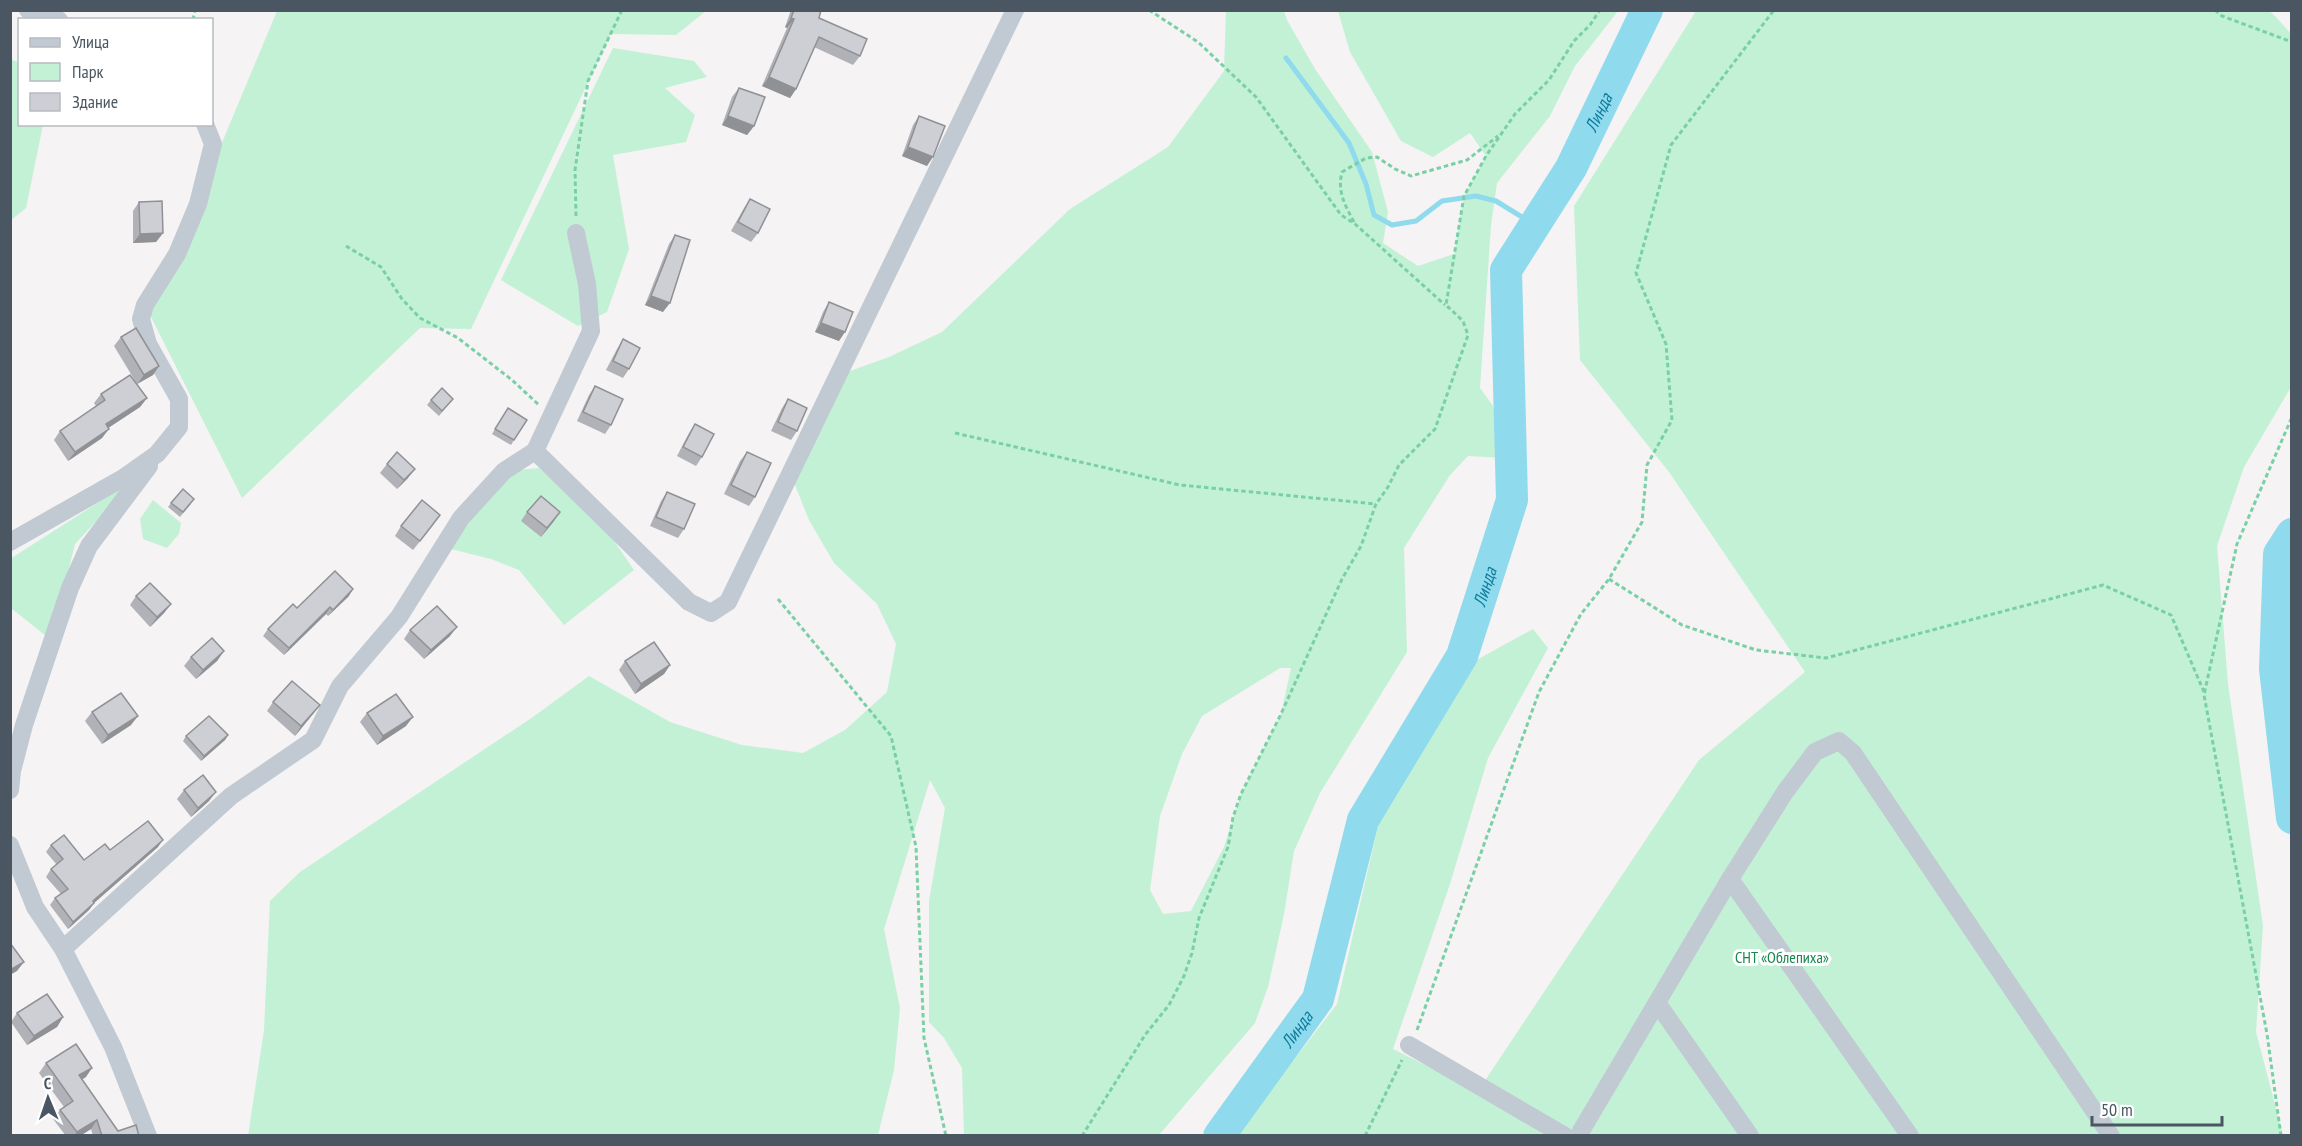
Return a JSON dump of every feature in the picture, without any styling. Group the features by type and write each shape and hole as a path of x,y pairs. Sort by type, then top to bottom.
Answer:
{"street":[{"path":"28,10 53,18"},
{"path":"535,451 689,602 711,614 728,602 1015,10"},
{"path":"10,790 12,771 24,725 70,588 89,546 178,427 179,399 148,344 141,319 145,305 177,254 198,204 213,144 206,126"},
{"path":"63,949 231,796 313,740 340,686 399,617 460,518 504,471 535,451 591,331 587,284 576,233"},
{"path":"10,542 123,478 157,454"},
{"path":"1409,1045 1577,1134 1785,792 1815,752 1839,741 1853,753 2111,1136"},
{"path":"11,844 35,907 63,949 113,1047 148,1136"},
{"path":"1730,879 1911,1136"},
{"path":"1658,1004 1750,1136"}],"path":[{"path":"576,233 575,170 588,81 622,10"},
{"path":"1082,1136 1145,1035 1169,1005 1184,976 1192,953 1199,918 1228,847 1233,816 1241,794 1281,714 1342,579 1361,546 1376,504 1388,488 1399,465 1435,429 1466,343 1467,330 1463,321 1446,305 1355,224 1341,215 1256,97 1198,42 1149,10"},
{"path":"1446,305 1464,196 1486,156 1515,114 1549,80 1575,41 1600,10"},
{"path":"1365,1136 1419,1026 1539,692 1581,614 1609,579 1642,522 1647,465 1672,420 1666,344 1636,273 1671,145 1774,10"},
{"path":"2215,10 2222,16 2292,42"},
{"path":"1355,224 1342,201 1339,184 1342,172 1353,164 1366,158 1377,157 1395,170 1412,176 1467,160 1502,133"},
{"path":"346,246 381,267 402,299 420,318 458,338 494,366 539,405 550,420"},
{"path":"2204,695 2237,544 2292,417"},
{"path":"955,433 1180,485 1376,504"},
{"path":"1609,579 1682,625 1756,650 1826,658 2103,585 2170,615 2204,695 2267,1034 2281,1136"},
{"path":"778,599 891,736 916,848 924,1038 946,1136"}],"green space":[{"name":"СНТ «Облепиха»","path":"2268,10 2292,35 2291,387 2244,467 2217,546 2228,684 2263,926 2256,1032 2283,1135 1235,1136 1337,1004 1380,817 1471,663 1533,629 1548,648 1488,758 1450,884 1393,1049 1478,1091 1699,760 1805,672 1669,472 1580,360 1574,206 1696,11"},
{"path":"277,11 706,11 676,35 611,34 471,329 420,328 242,498 150,315"},
{"path":"1226,11 1284,11 1315,69 1372,152 1388,212 1383,243 1418,266 1454,254 1464,196 1486,156 1470,133 1433,157 1401,141 1350,52 1338,11 1618,11 1575,66 1550,116 1497,183 1491,225 1480,388 1493,406 1503,458 1468,456 1450,475 1404,548 1407,652 1320,793 1294,851 1284,914 1268,987 1255,1023 1159,1135 964,1135 962,1068 944,1038 929,1022 929,901 945,808 930,780 884,929 900,1008 894,1070 878,1135 248,1136 264,1030 270,901 300,872 533,717 589,676 670,722 742,745 803,753 845,730 887,692 896,644 877,604 834,563 809,520 791,475 836,376 889,357 942,332 1070,209 1168,147 1224,71","holes":["1280,668 1291,668 1281,714 1241,794 1224,847 1191,911 1163,914 1150,890 1160,816 1182,754 1202,716"]},
{"path":"613,48 694,61 707,77 665,88 695,115 686,142 613,155 629,249 607,312 578,326 501,280"},
{"path":"11,59 18,62 18,126 43,126 26,208 11,220"},
{"path":"539,468 603,525 634,570 564,625 519,570 491,559 451,549 469,516 518,470"},
{"path":"135,479 75,544 51,640 11,608 10,559"},
{"path":"153,500 181,523 179,534 167,548 143,539 140,519"}],"building":[{"path":"794,10 821,10 819,18 867,39 860,56 819,37 796,89 769,77 794,19 791,18"},
{"path":"739,88 765,97 754,126 728,116"},
{"path":"919,116 945,126 933,157 908,147"},
{"path":"750,199 770,209 758,233 738,222"},
{"path":"162,201 163,233 140,234 139,202"},
{"path":"675,235 690,240 670,303 651,296"},
{"path":"829,302 853,312 845,332 821,323"},
{"path":"136,328 159,366 144,375 121,337"},
{"path":"623,339 640,348 629,369 613,361"},
{"path":"130,375 147,398 106,424 109,429 75,452 60,431 105,400 101,394"},
{"path":"595,386 623,399 611,425 583,412"},
{"path":"442,388 453,399 442,411 431,400"},
{"path":"788,399 807,408 797,431 778,422"},
{"path":"508,408 527,420 514,440 495,429"},
{"path":"695,424 714,434 702,457 683,447"},
{"path":"397,452 415,469 404,480 387,464"},
{"path":"747,452 771,463 755,497 731,485"},
{"path":"183,489 194,499 183,512 171,503"},
{"path":"667,492 695,504 684,529 656,517"},
{"path":"541,496 560,512 547,528 527,512"},
{"path":"422,500 440,515 420,541 401,526"},
{"path":"335,571 353,589 333,610 330,607 289,648 268,629 293,604 297,608"},
{"path":"150,583 171,604 157,617 136,596"},
{"path":"437,606 457,627 431,650 410,630"},
{"path":"212,638 224,651 203,670 191,657"},
{"path":"654,642 670,665 641,684 625,661"},
{"path":"292,681 320,705 301,726 273,702"},
{"path":"121,693 138,716 108,735 92,712"},
{"path":"396,694 413,717 383,736 367,713"},
{"path":"209,716 228,735 204,756 186,736"},
{"path":"203,775 216,792 198,808 184,790"},
{"path":"148,821 163,840 93,901 94,903 73,922 55,898 68,889 51,869 63,859 51,845 64,835 84,860 105,844 110,850"},
{"path":"10,943 24,962 10,970"},
{"path":"47,994 63,1017 34,1036 17,1013"},
{"path":"76,1044 92,1068 79,1075 118,1131 136,1125 139,1136 102,1136 97,1120 77,1132 60,1110 73,1101 46,1063"}],"waterway":[{"name":"Линда","path":"1219,1136 1318,999 1363,820 1462,656 1512,500 1506,270 1571,168 1647,10"},
{"path":"1286,58 1349,143 1366,184 1374,215 1392,225 1416,221 1442,201 1476,196 1496,201 1535,225"},
{"name":"Линда","path":"2292,534 2279,554 2275,669 2292,818"}]}
